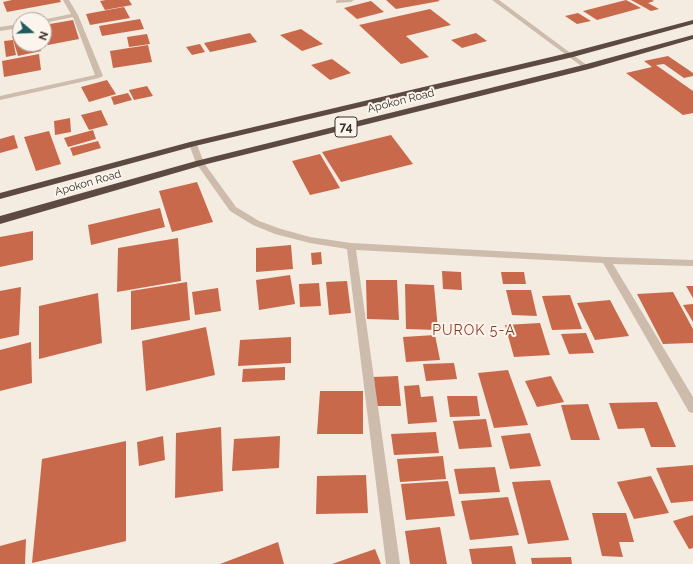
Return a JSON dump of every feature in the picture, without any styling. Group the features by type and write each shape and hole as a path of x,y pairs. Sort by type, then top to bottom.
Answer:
{"highway":[{"name":"Apokon Road","path":"0,196 193,144 570,55 693,22"},
{"name":"Apokon Road","path":"0,220 200,164 693,38"}],"street":[{"path":"0,98 99,76 75,15 66,0"},
{"path":"338,2 351,0"},
{"path":"495,0 586,66"},
{"path":"52,19 75,15"},
{"path":"0,29 12,27"},
{"path":"193,144 200,164 233,209 256,223 278,232 310,240 351,246 606,260 693,263"},
{"path":"351,246 393,564"},
{"path":"606,260 693,408"}],"building":[{"path":"12,0 60,0 61,2 7,12 3,2"},
{"path":"129,0 132,5 105,10 100,1"},
{"path":"386,0 438,0 440,1 396,9"},
{"path":"626,0 641,8 597,20 583,11"},
{"path":"631,0 652,0 654,1 648,3 659,9 651,11"},
{"path":"371,1 384,12 357,19 344,8"},
{"path":"124,7 130,18 90,25 86,14"},
{"path":"430,9 451,25 406,36 429,57 401,64 359,25"},
{"path":"578,13 591,21 577,24 565,16"},
{"path":"140,19 144,29 102,36 99,26"},
{"path":"73,20 79,39 52,44 52,24"},
{"path":"301,29 323,44 302,51 280,35"},
{"path":"250,33 257,42 210,52 204,43"},
{"path":"476,33 487,41 462,48 451,40"},
{"path":"147,34 150,44 129,47 127,37"},
{"path":"12,40 12,52 15,52 16,55 6,57 4,41"},
{"path":"200,44 205,52 192,55 186,47"},
{"path":"148,45 152,62 113,68 110,51"},
{"path":"17,52 36,52 18,56"},
{"path":"39,54 41,70 4,77 2,61"},
{"path":"668,56 693,73 693,76 684,78 664,64 656,65 693,91 693,113 683,115 626,73 652,67 644,61"},
{"path":"332,59 351,73 330,80 311,65"},
{"path":"107,80 116,94 89,102 81,87"},
{"path":"147,86 153,96 134,100 129,90"},
{"path":"128,93 132,100 114,105 111,97"},
{"path":"101,110 108,125 89,130 81,115"},
{"path":"70,118 71,132 55,135 54,121"},
{"path":"93,130 96,139 68,147 64,138"},
{"path":"49,131 61,164 36,171 24,137"},
{"path":"14,135 18,148 0,153 0,139"},
{"path":"391,135 413,164 341,182 322,152"},
{"path":"98,141 101,148 73,156 70,148"},
{"path":"320,154 340,188 310,195 292,161"},
{"path":"197,182 213,222 172,232 159,191"},
{"path":"160,208 165,227 91,245 88,225"},
{"path":"33,231 33,260 0,267 0,237"},
{"path":"178,238 181,281 117,292 118,248"},
{"path":"291,245 293,269 256,272 256,248"},
{"path":"321,252 322,264 312,265 311,253"},
{"path":"442,271 461,272 462,290 443,289"},
{"path":"501,272 524,272 526,284 503,284"},
{"path":"290,275 295,304 259,310 256,280"},
{"path":"366,280 397,280 399,320 367,319"},
{"path":"347,281 351,313 329,315 326,282"},
{"path":"187,282 190,320 131,330 131,291"},
{"path":"319,283 321,306 300,307 299,284"},
{"path":"405,284 434,285 438,330 406,329"},
{"path":"686,286 693,286 693,298"},
{"path":"21,287 19,335 0,339 0,291"},
{"path":"218,288 221,311 195,315 192,292"},
{"path":"506,290 531,290 537,316 512,315"},
{"path":"673,292 693,329 693,343 663,344 637,294"},
{"path":"98,293 102,343 39,359 39,306"},
{"path":"570,295 582,329 552,330 542,296"},
{"path":"610,300 629,336 595,340 577,303"},
{"path":"693,304 693,322 683,305"},
{"path":"540,323 550,355 514,357 505,325"},
{"path":"206,327 215,375 146,391 142,341"},
{"path":"586,333 594,353 569,354 561,334"},
{"path":"435,335 440,360 406,362 403,337"},
{"path":"291,337 291,363 238,366 240,340"},
{"path":"31,342 32,383 0,391 0,350"},
{"path":"454,363 457,379 426,381 423,364"},
{"path":"285,367 285,380 242,382 243,369"},
{"path":"508,370 528,425 494,428 478,373"},
{"path":"398,376 401,406 375,406 374,377"},
{"path":"551,376 564,402 537,407 525,381"},
{"path":"419,385 421,397 433,396 437,422 408,424 404,386"},
{"path":"320,391 363,391 363,434 317,434"},
{"path":"447,396 477,396 480,416 450,417"},
{"path":"657,402 676,447 651,447 644,428 618,429 609,403"},
{"path":"588,404 600,440 571,440 561,405"},
{"path":"486,419 492,447 459,449 453,421"},
{"path":"221,427 223,491 175,498 176,433"},
{"path":"436,432 439,453 394,455 391,434"},
{"path":"530,433 541,466 510,469 501,436"},
{"path":"163,436 165,460 139,466 137,442"},
{"path":"280,436 279,468 232,471 234,439"},
{"path":"126,441 126,541 32,563 42,459"},
{"path":"443,456 446,479 400,482 397,459"},
{"path":"693,465 693,501 671,503 656,468"},
{"path":"495,467 500,492 459,494 454,469"},
{"path":"366,475 368,513 316,514 317,476"},
{"path":"651,476 669,513 634,519 617,482"},
{"path":"550,480 569,540 528,544 512,482"},
{"path":"448,481 455,516 406,520 401,484"},
{"path":"508,497 519,535 470,540 461,501"},
{"path":"592,513 626,513 634,542 619,542 623,557 602,556"},
{"path":"693,515 693,548 689,549 673,521"},
{"path":"440,527 447,564 410,564 405,531"},
{"path":"26,539 25,564 0,564 0,546"},
{"path":"278,542 284,564 220,564"},
{"path":"512,546 516,564 472,564 469,549"},
{"path":"375,549 381,564 332,564"},
{"path":"571,557 572,564 532,564 531,558"}],"district":[{"name":"PUROK 5-A","path":"474,331"}]}
